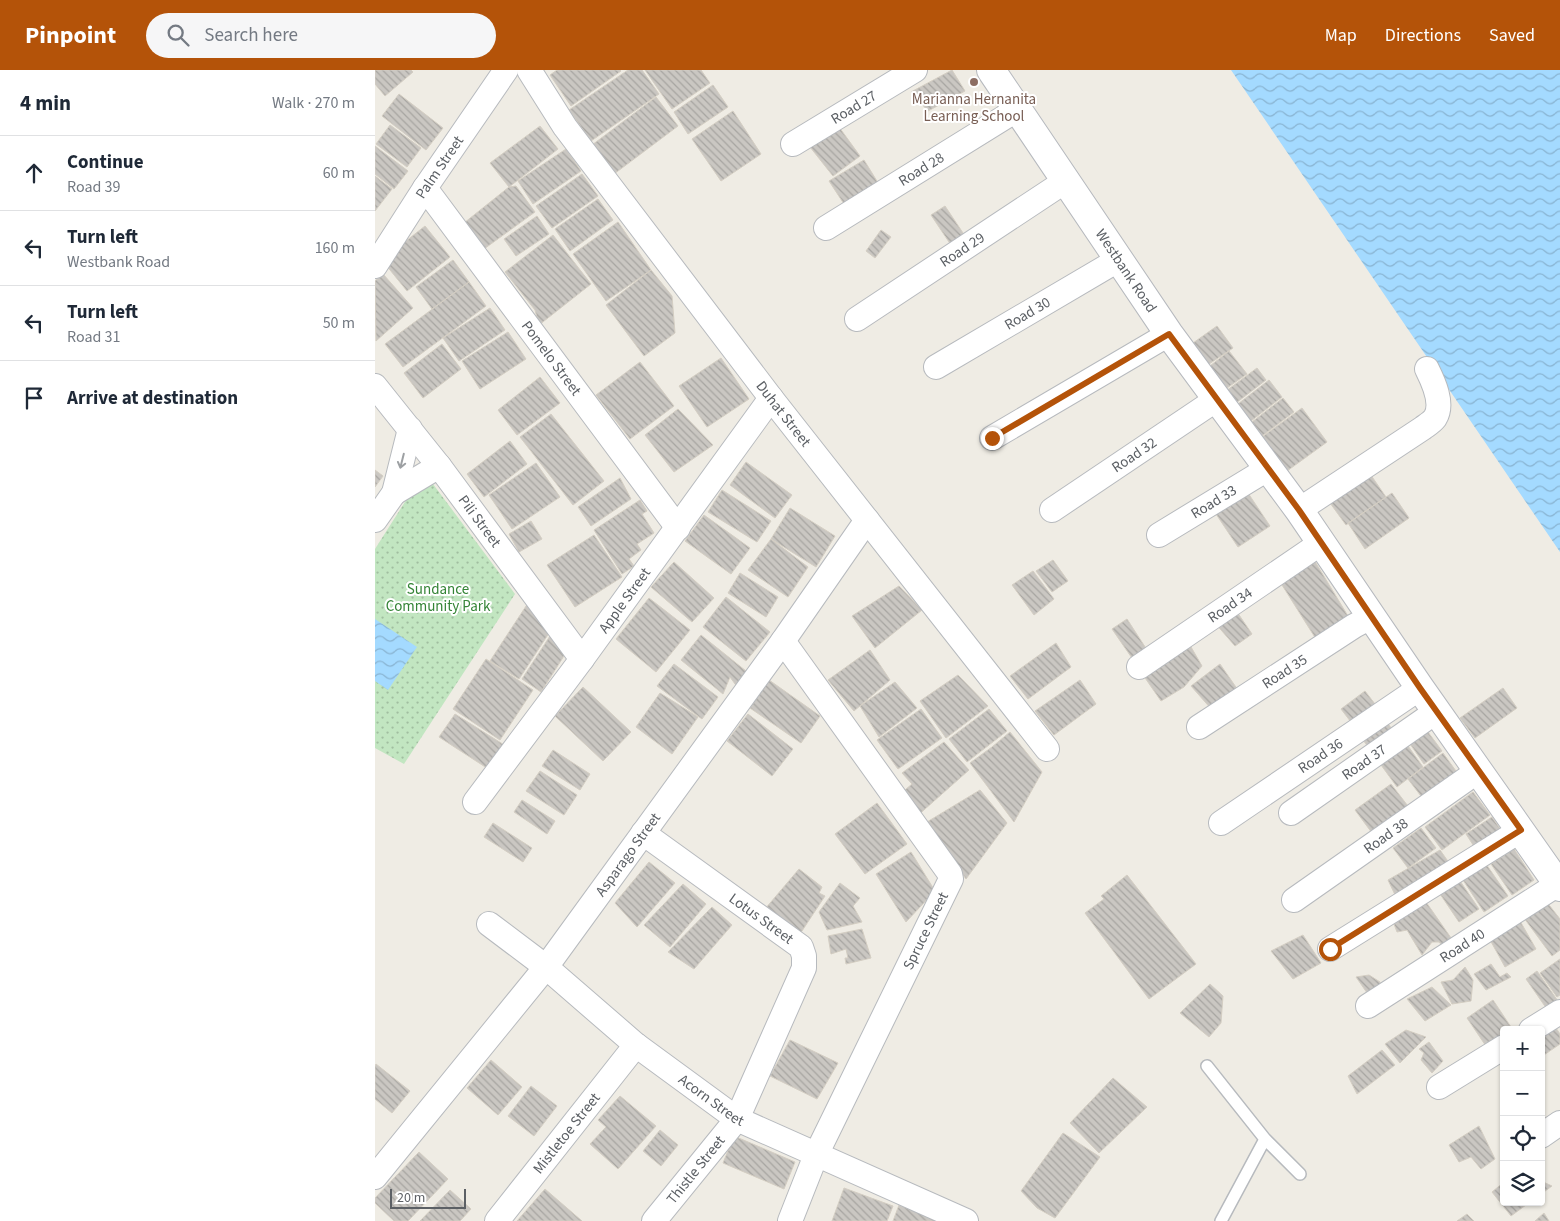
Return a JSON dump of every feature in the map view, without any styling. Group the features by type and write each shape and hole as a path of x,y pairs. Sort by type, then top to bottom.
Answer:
{"street":[{"name":"Palm Street","path":"375,266 425,188 506,70"},
{"name":"Duhat Street","path":"529,70 565,127 771,398 1047,749"},
{"name":"Road 27","path":"793,144 915,70"},
{"name":"Westbank Road","path":"991,70 1067,180 1118,260 1169,334 1299,510 1420,688 1559,885"},
{"name":"Road 28","path":"826,228 1018,109"},
{"name":"Road 29","path":"857,319 1067,180"},
{"name":"Pomelo Street","path":"425,188 678,528"},
{"name":"Road 30","path":"936,366 1118,260"},
{"path":"992,438 1169,334"},
{"path":"1299,510 1423,428 1435,418 1437,395 1427,369"},
{"name":"Pili Street","path":"375,386 439,466 582,659"},
{"name":"Apple Street","path":"475,802 678,528 771,398"},
{"name":"Road 32","path":"1052,510 1217,399"},
{"path":"375,520 394,493 410,430"},
{"path":"394,493 439,466"},
{"name":"Road 33","path":"1159,535 1269,468"},
{"name":"Asparago Street","path":"375,1177 547,967 783,641 867,520"},
{"name":"Road 34","path":"1139,667 1321,543"},
{"name":"Road 35","path":"1199,727 1354,626 1371,617"},
{"name":"Spruce Street","path":"783,641 950,874 951,879 816,1155 790,1221"},
{"name":"Road 36","path":"1221,823 1420,688"},
{"name":"Road 37","path":"1291,813 1437,711"},
{"name":"Road 38","path":"1294,900 1478,771"},
{"path":"1330,949 1521,830"},
{"name":"Lotus Street","path":"643,833 801,947 804,956 804,968 737,1119"},
{"name":"Road 40","path":"1368,1006 1559,885"},
{"name":"Acorn Street","path":"489,924 547,967 636,1045 737,1119 966,1221"},
{"path":"1537,1026 1560,1012"},
{"name":"Mistletoe Street","path":"497,1221 636,1045"},
{"path":"1439,1087 1500,1049"},
{"name":"Thistle Street","path":"654,1221 737,1119"},
{"path":"1545,1133 1560,1123"}],"lane":[{"path":"1207,1066 1265,1139 1300,1174"},
{"path":"1221,1221 1265,1139"}],"green space":[{"name":"Sundance Community Park","path":"424,472 515,594 404,764 375,748 375,549"}],"water":[{"path":"1231,70 1560,70 1560,552"},
{"path":"375,619 417,647 388,690 375,681"}],"building":[{"path":"375,70 411,70 413,72 385,96 375,84"},
{"path":"557,70 621,71 571,106 550,75"},
{"path":"628,70 642,70 659,94 591,141 569,110"},
{"path":"645,70 701,70 710,83 672,109"},
{"path":"952,70 965,91 928,111 911,92"},
{"path":"713,85 728,107 688,134 674,112"},
{"path":"399,94 443,128 426,150 382,116"},
{"path":"656,97 678,126 614,174 592,145"},
{"path":"733,111 761,154 721,181 692,139"},
{"path":"390,125 421,148 407,167 376,144"},
{"path":"540,126 558,149 509,187 490,163"},
{"path":"839,127 860,156 833,176 810,147"},
{"path":"375,146 408,171 394,189 375,174"},
{"path":"566,149 581,171 533,204 518,181"},
{"path":"864,160 880,186 846,207 829,181"},
{"path":"582,174 598,196 552,228 536,206"},
{"path":"375,176 392,189 375,211"},
{"path":"516,186 535,212 484,249 464,223 509,187"},
{"path":"598,199 613,220 570,251 555,229"},
{"path":"945,206 965,236 951,245 931,215"},
{"path":"537,216 549,234 516,256 504,239"},
{"path":"618,222 651,270 606,301 573,254"},
{"path":"425,226 450,257 407,291 382,260"},
{"path":"881,230 891,237 875,258 866,251"},
{"path":"553,235 591,284 539,325 535,310 505,272"},
{"path":"453,260 469,282 432,309 416,287"},
{"path":"651,270 672,296 675,333 644,356 606,305"},
{"path":"383,274 413,308 376,341 375,281"},
{"path":"469,282 486,306 403,367 385,344"},
{"path":"490,308 505,330 459,361 443,338"},
{"path":"1217,326 1233,348 1209,364 1193,343"},
{"path":"508,332 526,359 480,389 462,361"},
{"path":"442,344 461,369 423,398 404,373"},
{"path":"1229,351 1247,374 1227,388 1210,366"},
{"path":"721,358 749,399 707,427 679,386"},
{"path":"640,362 674,406 630,439 596,395"},
{"path":"1257,368 1266,380 1236,403 1226,391"},
{"path":"540,377 560,403 517,435 498,410"},
{"path":"1269,380 1282,397 1251,421 1238,404"},
{"path":"1283,398 1294,412 1262,436 1252,422"},
{"path":"1302,408 1327,442 1287,471 1262,437"},
{"path":"678,409 713,445 674,472 645,435"},
{"path":"551,414 604,481 573,505 520,437"},
{"path":"510,441 527,464 484,497 467,474"},
{"path":"746,462 792,495 775,518 730,485"},
{"path":"536,463 560,497 512,529 489,495"},
{"path":"1366,468 1386,497 1346,525 1325,496"},
{"path":"375,470 383,476 375,487"},
{"path":"620,478 631,499 591,526 578,507"},
{"path":"722,490 771,521 757,542 708,512"},
{"path":"1248,493 1270,526 1238,547 1216,514"},
{"path":"1392,493 1409,518 1365,549 1348,523"},
{"path":"640,500 647,511 642,514 654,533 637,544 641,550 629,559 634,566 622,574 594,530"},
{"path":"790,508 835,536 816,567 771,539"},
{"path":"704,515 750,548 731,574 685,541"},
{"path":"531,521 542,539 519,552 509,534"},
{"path":"594,535 622,577 575,607 547,565"},
{"path":"771,539 808,567 788,597 748,570"},
{"path":"1311,555 1348,616 1316,639 1277,577"},
{"path":"1053,560 1068,581 1052,592 1036,571"},
{"path":"674,562 714,598 692,622 651,587"},
{"path":"1033,571 1054,599 1034,615 1012,585"},
{"path":"740,573 778,597 766,617 728,593"},
{"path":"899,586 922,610 875,648 852,616"},
{"path":"726,597 770,632 746,661 703,627"},
{"path":"649,598 690,630 656,672 616,639"},
{"path":"530,600 551,630 519,679 490,661"},
{"path":"1235,609 1252,634 1235,646 1215,623"},
{"path":"1127,619 1149,653 1134,661 1112,629"},
{"path":"701,635 746,671 738,688 730,677 723,694 681,660"},
{"path":"550,636 569,648 541,692 522,679"},
{"path":"1187,640 1202,666 1184,687 1161,701 1141,672"},
{"path":"1056,643 1071,667 1028,699 1010,676"},
{"path":"870,650 890,680 854,711 828,680"},
{"path":"486,659 533,690 500,740 453,709"},
{"path":"674,664 718,697 702,719 657,686"},
{"path":"1220,664 1240,693 1213,711 1191,686"},
{"path":"958,675 988,706 946,738 920,701"},
{"path":"769,680 820,716 801,743 750,708"},
{"path":"1080,680 1096,704 1054,735 1035,711"},
{"path":"895,682 917,708 879,737 860,706"},
{"path":"583,687 631,732 603,761 555,716"},
{"path":"1503,688 1517,708 1475,738 1460,718"},
{"path":"1365,691 1378,708 1354,726 1341,709"},
{"path":"660,693 698,717 672,754 636,727"},
{"path":"921,709 942,738 898,769 877,740"},
{"path":"989,709 1007,731 967,762 949,739"},
{"path":"455,714 509,748 493,772 439,737"},
{"path":"748,714 793,749 772,776 727,741"},
{"path":"1382,716 1398,737 1374,755 1358,733"},
{"path":"1425,728 1442,751 1424,764 1408,741"},
{"path":"1010,732 1042,772 1014,822 970,763"},
{"path":"1403,739 1423,767 1397,787 1376,758"},
{"path":"944,742 969,770 916,817 898,796 912,784 902,773"},
{"path":"553,750 590,774 580,790 542,766"},
{"path":"1443,753 1461,778 1427,804 1408,779"},
{"path":"540,771 577,795 564,815 526,791"},
{"path":"1391,784 1411,810 1375,837 1355,810"},
{"path":"980,790 1007,823 966,879 927,822"},
{"path":"1473,792 1490,815 1442,850 1425,827"},
{"path":"522,800 555,821 547,834 514,812"},
{"path":"877,803 907,844 865,874 835,834"},
{"path":"1492,817 1505,836 1479,854 1466,834"},
{"path":"493,823 532,848 523,862 484,837"},
{"path":"1421,828 1436,848 1408,868 1393,848"},
{"path":"1514,849 1534,880 1512,895 1491,864"},
{"path":"1440,850 1452,867 1397,899 1388,880"},
{"path":"911,852 935,891 906,922 876,874"},
{"path":"1484,861 1508,896 1484,912 1461,877"},
{"path":"649,862 675,883 637,927 615,903"},
{"path":"799,869 822,887 819,893 825,896 798,937 765,909"},
{"path":"1127,875 1196,964 1149,999 1085,913 1104,899 1101,896"},
{"path":"1458,878 1479,909 1459,922 1438,891"},
{"path":"840,883 860,898 853,906 862,922 827,930 819,912"},
{"path":"683,884 706,904 670,947 644,925"},
{"path":"1546,901 1560,919 1560,950 1552,956 1524,918"},
{"path":"1426,902 1458,948 1449,953 1439,942 1432,942 1422,955 1407,930 1397,932 1394,924"},
{"path":"712,907 732,925 694,969 668,952"},
{"path":"1520,921 1536,949 1505,967 1489,938"},
{"path":"862,929 871,958 846,964 845,958 848,958 846,949 831,954 828,936"},
{"path":"1303,935 1321,963 1293,979 1271,951"},
{"path":"1560,959 1560,995 1557,997 1540,973"},
{"path":"1491,964 1500,977 1507,973 1511,977 1486,990 1474,974"},
{"path":"1465,967 1473,980 1471,1001 1452,1004 1441,982 1453,980"},
{"path":"1537,971 1560,1004 1549,1012 1526,979"},
{"path":"1369,975 1380,982 1380,993 1372,1000 1356,977"},
{"path":"1210,984 1223,996 1221,1023 1209,1037 1180,1013"},
{"path":"1432,987 1451,1005 1425,1021 1407,999"},
{"path":"1493,1000 1510,1026 1500,1026 1500,1046 1490,1052 1467,1018"},
{"path":"1552,1022 1560,1034 1560,1044 1545,1054 1545,1027"},
{"path":"1406,1030 1426,1037 1400,1063 1385,1044"},
{"path":"790,1040 838,1063 817,1099 770,1076"},
{"path":"1429,1042 1443,1061 1432,1073 1421,1060 1424,1053 1419,1049"},
{"path":"1382,1050 1395,1065 1357,1094 1348,1076"},
{"path":"491,1060 522,1087 498,1115 467,1088"},
{"path":"376,1064 410,1091 392,1113 375,1099"},
{"path":"1113,1078 1147,1107 1099,1153 1070,1123"},
{"path":"531,1086 557,1106 534,1136 508,1116"},
{"path":"620,1096 656,1126 618,1169 590,1144 606,1127 598,1120"},
{"path":"1479,1126 1495,1159 1481,1169 1471,1157 1459,1162 1449,1145"},
{"path":"660,1130 678,1145 661,1166 643,1151"},
{"path":"1063,1133 1100,1157 1055,1218 1037,1208 1021,1191"},
{"path":"734,1136 795,1162 784,1189 723,1163"},
{"path":"419,1152 448,1179 408,1221 394,1221 375,1203 375,1198"},
{"path":"1545,1183 1552,1186 1545,1191"},
{"path":"1500,1185 1500,1202 1492,1192"},
{"path":"844,1188 893,1206 887,1221 832,1221"},
{"path":"545,1189 582,1221 517,1221"},
{"path":"450,1190 471,1209 460,1221 420,1221"},
{"path":"899,1205 940,1221 893,1221"},
{"path":"1503,1206 1525,1206 1511,1216"},
{"path":"1544,1213 1549,1221 1535,1221"},
{"path":"1467,1214 1474,1221 1457,1221"}],"place":[{"name":"Marianna Hernanita Learning School","path":"974,82"}],"route":[{"path":"992,438 1169,334 1299,510 1420,688 1521,830 1330,949"}]}
